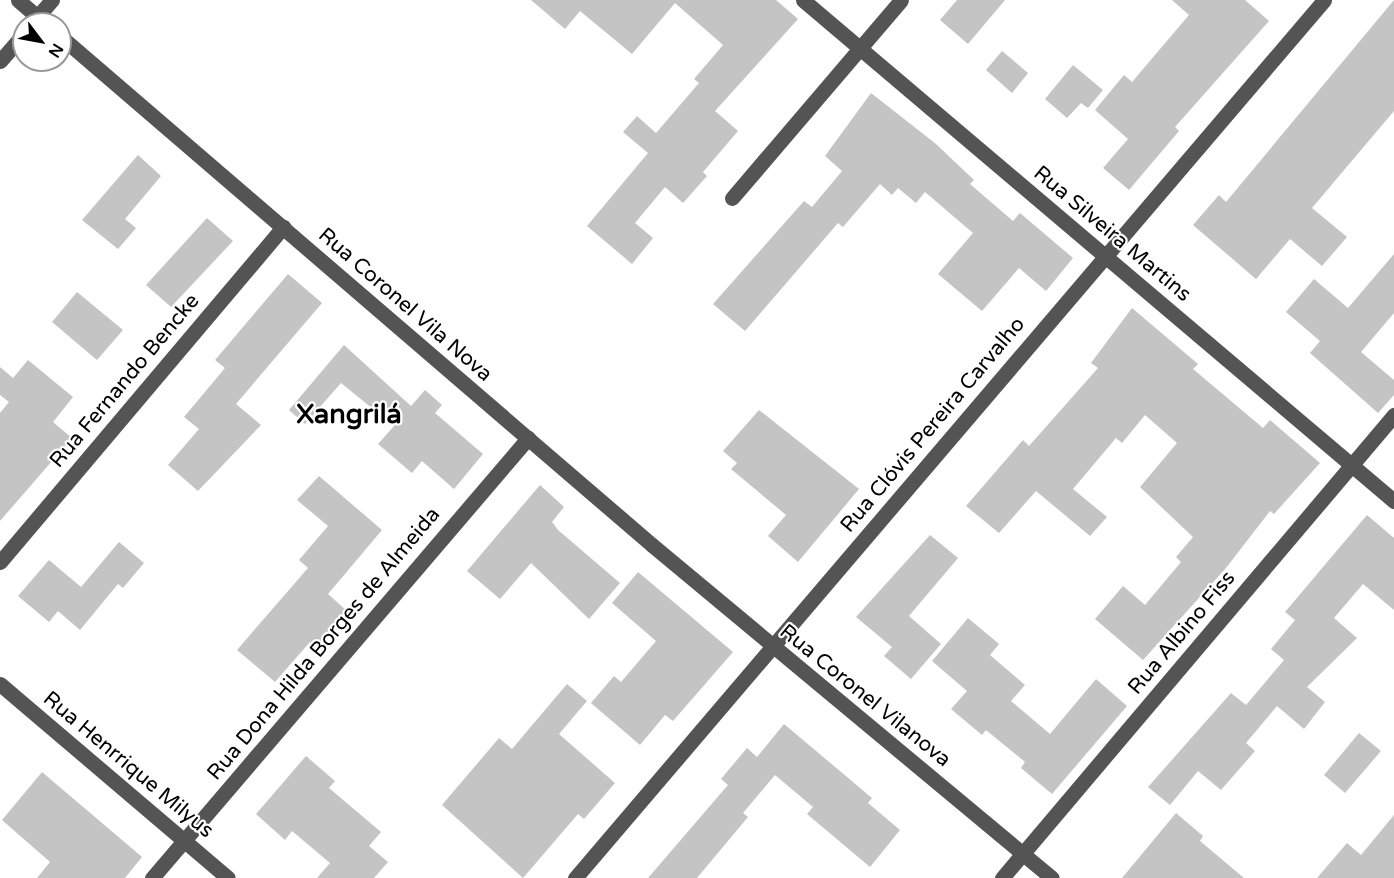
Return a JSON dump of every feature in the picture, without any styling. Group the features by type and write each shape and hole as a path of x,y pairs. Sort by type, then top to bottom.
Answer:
{"street":[{"path":"18,0 29,12"},
{"name":"Rua Silveira Martins","path":"803,0 1394,501"},
{"path":"732,198 901,0"},
{"name":"Rua Clóvis Pereira Carvalho","path":"575,878 1324,0"},
{"name":"Rua Coronel Vila Nova","path":"72,46 652,545"},
{"path":"0,61 12,47"},
{"name":"Rua Fernando Bencke","path":"0,562 283,227"},
{"name":"Rua Albino Fiss","path":"1002,878 1394,415"},
{"name":"Rua Dona Hilda Borges de Almeida","path":"152,878 528,438"},
{"name":"Rua Coronel Vilanova","path":"652,545 1052,878"},
{"name":"Rua Henrrique Milyus","path":"0,684 228,878"}],"building":[{"path":"531,0 776,0 798,19 715,111 738,131 703,172 707,176 683,203 665,187 635,223 653,238 632,264 587,226 648,153 623,132 637,116 656,133 699,83 694,79 723,45 675,3 632,54 580,11 565,29"},
{"path":"957,0 1005,0 968,44 940,20"},
{"path":"1172,0 1245,0 1269,21 1175,127 1179,131 1129,190 1103,168 1128,139 1095,110 1124,75 1132,82 1189,15"},
{"path":"1394,0 1394,111 1312,208 1347,237 1322,266 1290,239 1256,279 1193,225 1219,195 1226,202"},
{"path":"1002,51 1028,73 1012,93 986,70"},
{"path":"1073,65 1103,90 1088,108 1081,103 1067,118 1045,99"},
{"path":"871,93 936,144 974,180 970,184 1013,221 1020,213 1073,258 1046,291 1019,268 982,311 938,274 973,233 925,192 916,203 898,188 892,195 880,184 843,227 838,223 745,331 713,304 804,201 812,207 842,171 825,156"},
{"path":"138,155 161,176 125,219 136,228 118,249 82,220"},
{"path":"207,218 233,241 171,307 146,285"},
{"path":"1394,254 1394,313 1361,352 1394,380 1394,395 1378,413 1310,353 1320,341 1286,312 1314,279 1348,308"},
{"path":"288,274 322,303 236,404 261,425 198,491 168,465 199,429 184,417 225,368 215,360"},
{"path":"77,292 123,330 97,360 52,322"},
{"path":"1132,308 1198,364 1193,369 1263,428 1270,420 1320,463 1274,514 1270,511 1226,568 1143,660 1095,619 1123,586 1145,605 1181,562 1176,557 1193,537 1140,487 1177,443 1145,415 1122,443 1116,438 1073,489 1107,517 1090,536 1036,491 999,533 966,506 1023,440 1029,446 1098,368 1091,363"},
{"path":"344,345 411,406 425,390 442,405 435,413 483,454 454,489 422,461 412,473 378,444 394,426 341,383 305,424 289,410"},
{"path":"28,360 73,397 53,422 72,438 0,521 0,413 9,402 0,395 0,367 13,378"},
{"path":"759,410 859,489 798,562 768,536 786,515 731,469 737,463 723,451"},
{"path":"319,476 382,530 328,594 347,611 316,647 310,642 275,682 237,650 308,568 299,560 328,526 297,500"},
{"path":"540,485 564,507 552,522 558,530 620,583 589,619 531,563 500,599 467,571"},
{"path":"1367,515 1394,538 1394,610 1363,584 1334,618 1357,638 1307,687 1325,702 1304,729 1277,706 1246,743 1255,751 1221,790 1198,771 1170,805 1148,787 1231,693 1246,705 1284,660 1271,649 1295,620 1285,612"},
{"path":"930,535 958,558 909,616 941,644 911,679 884,656 892,647 856,617"},
{"path":"119,542 144,563 123,588 118,584 80,630 58,611 49,622 18,596 49,560 81,587"},
{"path":"638,572 733,652 673,721 665,715 640,745 591,703 614,676 621,682 656,641 612,603"},
{"path":"968,618 999,644 990,655 1025,685 1011,701 1050,734 1096,679 1127,706 1052,794 1021,768 1025,762 986,730 982,735 951,709 967,691 932,661"},
{"path":"567,684 587,701 559,734 615,783 584,819 578,814 523,878 442,805 499,738 512,749"},
{"path":"784,724 872,798 868,803 900,830 870,867 807,814 813,807 775,775 743,813 748,817 697,878 648,878 728,785 721,779 747,748 757,757"},
{"path":"1359,733 1381,751 1345,793 1324,775"},
{"path":"306,756 335,781 329,788 381,832 369,846 388,862 374,878 317,878 330,863 292,831 285,840 256,814"},
{"path":"42,772 142,857 125,878 37,878 50,862 2,820"},
{"path":"1176,813 1203,836 1200,841 1244,878 1122,878"},
{"path":"1394,815 1394,878 1317,878 1347,843 1361,855"}],"district":[{"name":"Xangrilá","path":"349,415"}]}
